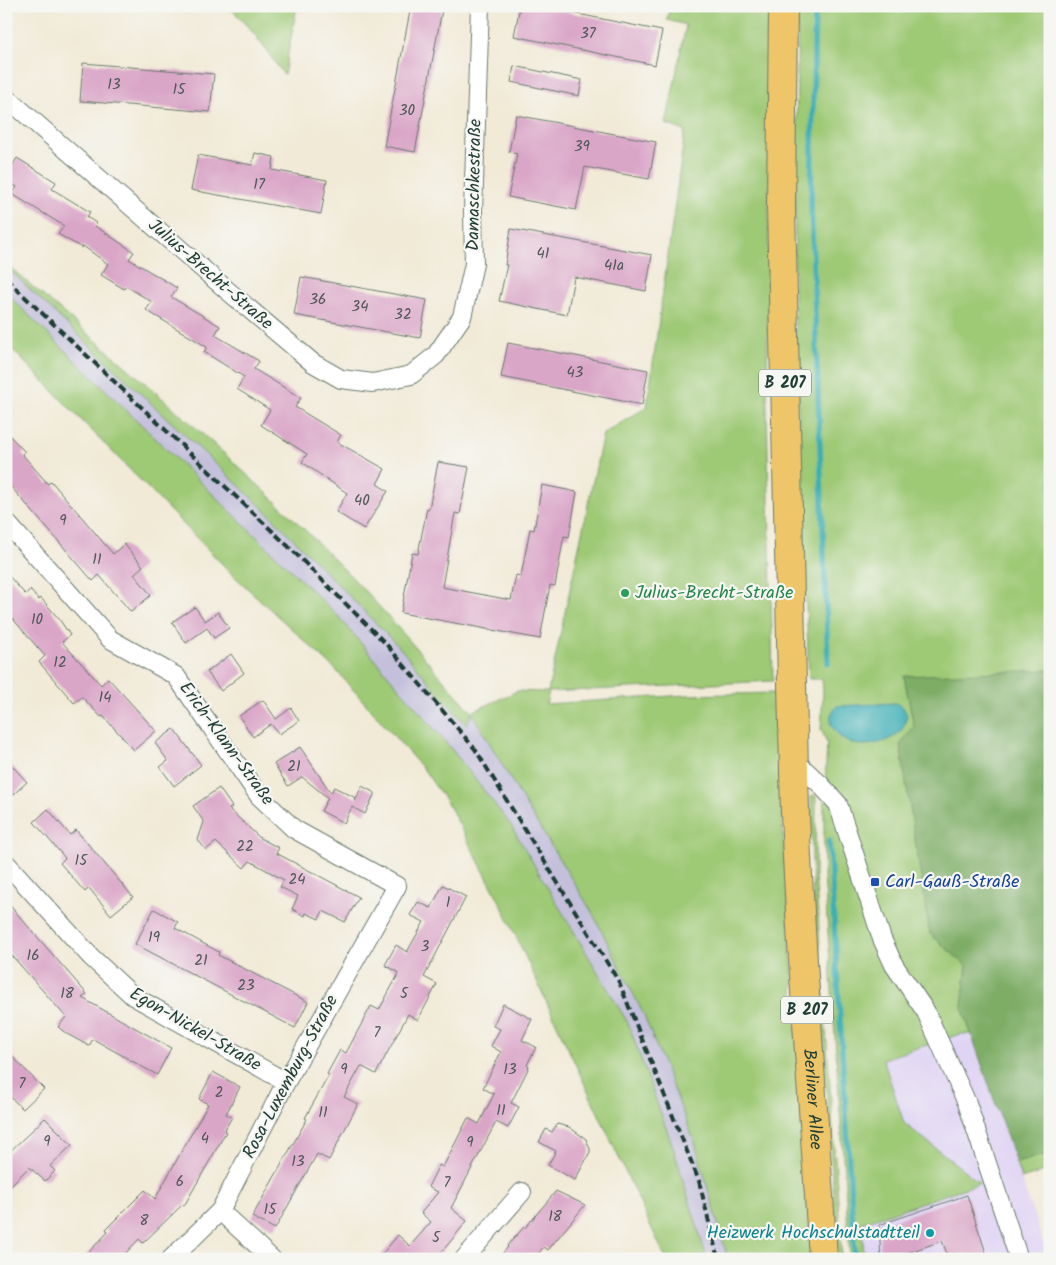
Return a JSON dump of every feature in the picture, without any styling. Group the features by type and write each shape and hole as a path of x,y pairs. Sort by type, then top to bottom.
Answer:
{"main road":[{"name":"B 207","path":"783,6 781,207 794,760"},
{"name":"Berliner Allee","path":"794,760 799,905 823,1259"}],"street":[{"name":"Damaschkestraße","path":"436,355 462,317 474,264 473,211 480,6"},
{"name":"Julius-Brecht-Straße","path":"6,97 313,363 341,379 373,383 411,375 436,355"},
{"name":"Erich-Klann-Straße","path":"6,522 110,639 176,676 259,796 294,829 397,886"},
{"path":"794,760 838,804 882,939 894,965 926,1012 967,1103 1019,1259"},
{"name":"Egon-Nickel-Straße","path":"6,863 90,957 133,996 286,1082"},
{"name":"Rosa-Luxemburg-Straße","path":"171,1259 220,1211 286,1082 397,886"},
{"path":"464,1259 522,1192"},
{"path":"220,1211 272,1259"}],"shaded area":[{"path":"6,267 270,515 398,646 465,725 472,712 524,802 592,912 643,1013 695,1143 728,1259 707,1259 672,1144 628,1023 510,824 453,751 337,615 6,293"},
{"path":"961,1034 971,1034 1049,1259 864,1259 862,1223 979,1183 904,1123 883,1059"}],"green space":[{"path":"229,6 297,6 284,75 256,36"},
{"path":"670,6 771,6 767,408 773,681 549,692 546,704 687,695 774,693 811,1259 728,1259 695,1143 643,1013 592,912 472,713 466,725 398,646 270,515 6,267 6,264 221,450 303,528 360,585 472,712 517,691 548,692 603,434 647,407 685,131 666,124 686,25 667,20"},
{"path":"798,6 1050,6 1050,670 904,677 914,726 930,934 967,966 962,1007 971,1034 961,1034 883,1059 904,1123 980,1183 862,1223 864,1259 850,1259 824,873 827,743 821,729 822,679 809,679 794,296"},
{"path":"6,293 337,615 453,751 510,824 628,1023 672,1144 707,1259 666,1259 500,902 450,807 424,770 335,669 232,574 6,343"},
{"path":"1050,670 1050,1153 1016,1163 962,1007 967,966 930,934 900,745 914,726 904,676"},
{"path":"813,795 816,796 815,873 842,1259 838,1259 813,902 811,797"},
{"path":"1050,1153 1050,1170 1021,1179 1016,1163"}],"water":[{"path":"895,703 903,707 907,715 906,722 900,732 877,744 859,745 851,743 840,737 831,725 831,714 837,706"}],"building":[{"path":"411,6 442,10 415,152 384,146"},
{"path":"520,6 538,6 662,31 655,65 514,36"},
{"path":"83,63 214,74 210,112 80,101"},
{"path":"514,66 582,80 579,96 511,82"},
{"path":"516,115 656,142 649,179 585,167 576,210 508,197 517,154 509,152"},
{"path":"255,153 274,157 272,170 327,180 321,214 191,190 198,155 252,165"},
{"path":"17,158 56,182 52,189 90,212 87,217 96,223 95,226 134,252 129,259 177,288 171,297 220,326 215,335 259,361 254,369 301,398 295,407 341,435 337,442 385,469 377,484 388,491 364,529 336,512 347,493 302,462 307,454 261,425 270,410 237,389 244,377 204,352 207,347 146,310 152,302 126,286 124,289 101,275 108,264 83,246 82,248 58,234 64,226 12,194 17,187 6,181 6,176"},
{"path":"511,229 652,255 646,291 574,277 567,315 499,301 507,265 505,265"},
{"path":"301,277 427,300 420,338 294,315"},
{"path":"508,343 648,370 642,405 501,377"},
{"path":"6,432 25,452 22,454 48,484 51,481 113,554 124,544 143,566 134,574 151,595 131,612 99,575 93,581 6,481"},
{"path":"438,462 469,467 460,514 455,513 442,587 511,600 516,575 521,576 530,529 534,530 542,485 577,492 569,537 564,536 555,586 550,585 540,639 401,613 412,553 418,554"},
{"path":"6,573 25,594 30,590 39,600 41,598 59,619 70,635 62,642 101,685 108,678 156,731 134,750 103,716 101,717 82,697 74,703 39,662 45,656 6,611"},
{"path":"195,607 205,621 218,612 229,628 214,638 207,628 186,643 172,622"},
{"path":"231,654 244,673 221,691 207,672"},
{"path":"263,700 276,719 291,708 299,721 279,734 271,724 253,737 239,716"},
{"path":"174,729 201,765 174,786 160,767 168,761 155,743"},
{"path":"300,747 331,793 334,787 356,798 355,801 362,786 375,793 365,814 352,807 344,823 321,811 328,798 302,777 288,786 274,764"},
{"path":"6,759 27,782 6,801"},
{"path":"219,788 232,807 229,809 260,838 279,848 276,853 359,897 345,922 323,911 319,919 306,913 305,916 292,909 298,896 280,887 284,880 250,861 244,868 216,842 206,850 198,840 204,822 193,806"},
{"path":"48,809 70,835 76,830 133,897 111,915 89,888 85,892 60,863 65,858 34,822"},
{"path":"443,885 466,897 424,977 437,984 418,1020 408,1014 376,1074 361,1066 344,1097 358,1104 329,1160 317,1154 275,1229 252,1217 307,1119 305,1118 329,1075 327,1074 340,1050 346,1053 371,1006 379,1010 399,973 385,965 396,945 407,952 424,922 410,915 418,902 431,908"},
{"path":"6,901 87,994 82,998 171,1048 157,1075 93,1039 89,1046 58,1027 66,1017 6,949"},
{"path":"154,909 178,922 175,928 219,952 218,955 308,1002 295,1028 135,944"},
{"path":"503,1004 532,1019 522,1040 536,1047 527,1065 529,1067 511,1103 519,1107 508,1128 496,1122 451,1208 467,1221 436,1259 378,1259 398,1235 410,1246 431,1222 421,1213 438,1192 428,1187 439,1165 443,1167 468,1118 479,1124 494,1094 483,1088 501,1052 491,1046 500,1029 493,1026"},
{"path":"6,1050 44,1089 23,1109 6,1093"},
{"path":"213,1072 240,1087 226,1114 232,1117 224,1131 226,1132 184,1206 182,1205 143,1243 139,1239 120,1259 82,1259 108,1232 106,1229 145,1190 155,1199 208,1104 199,1099"},
{"path":"45,1118 72,1145 50,1166 55,1171 45,1181 29,1167 6,1190 6,1155"},
{"path":"557,1124 569,1127 586,1139 590,1149 575,1180 548,1165 556,1151 539,1142 546,1129 552,1132"},
{"path":"556,1191 585,1205 548,1250 544,1247 533,1259 498,1259 507,1246"},
{"name":"Heizwerk Hochschulstadtteil","path":"967,1195 988,1259 949,1259 942,1241 889,1259 881,1259 879,1225"}],"waterway":[{"path":"815,6 811,204 828,663"},
{"path":"829,841 855,1259"}],"railway":[{"path":"6,279 287,545 386,644 475,749 619,982 699,1181 718,1259"}],"place":[{"name":"Julius-Brecht-Straße","path":"625,593"},
{"name":"Carl-Gauß-Straße","path":"875,882"},
{"name":"Heizwerk Hochschulstadtteil","path":"930,1233"}]}
